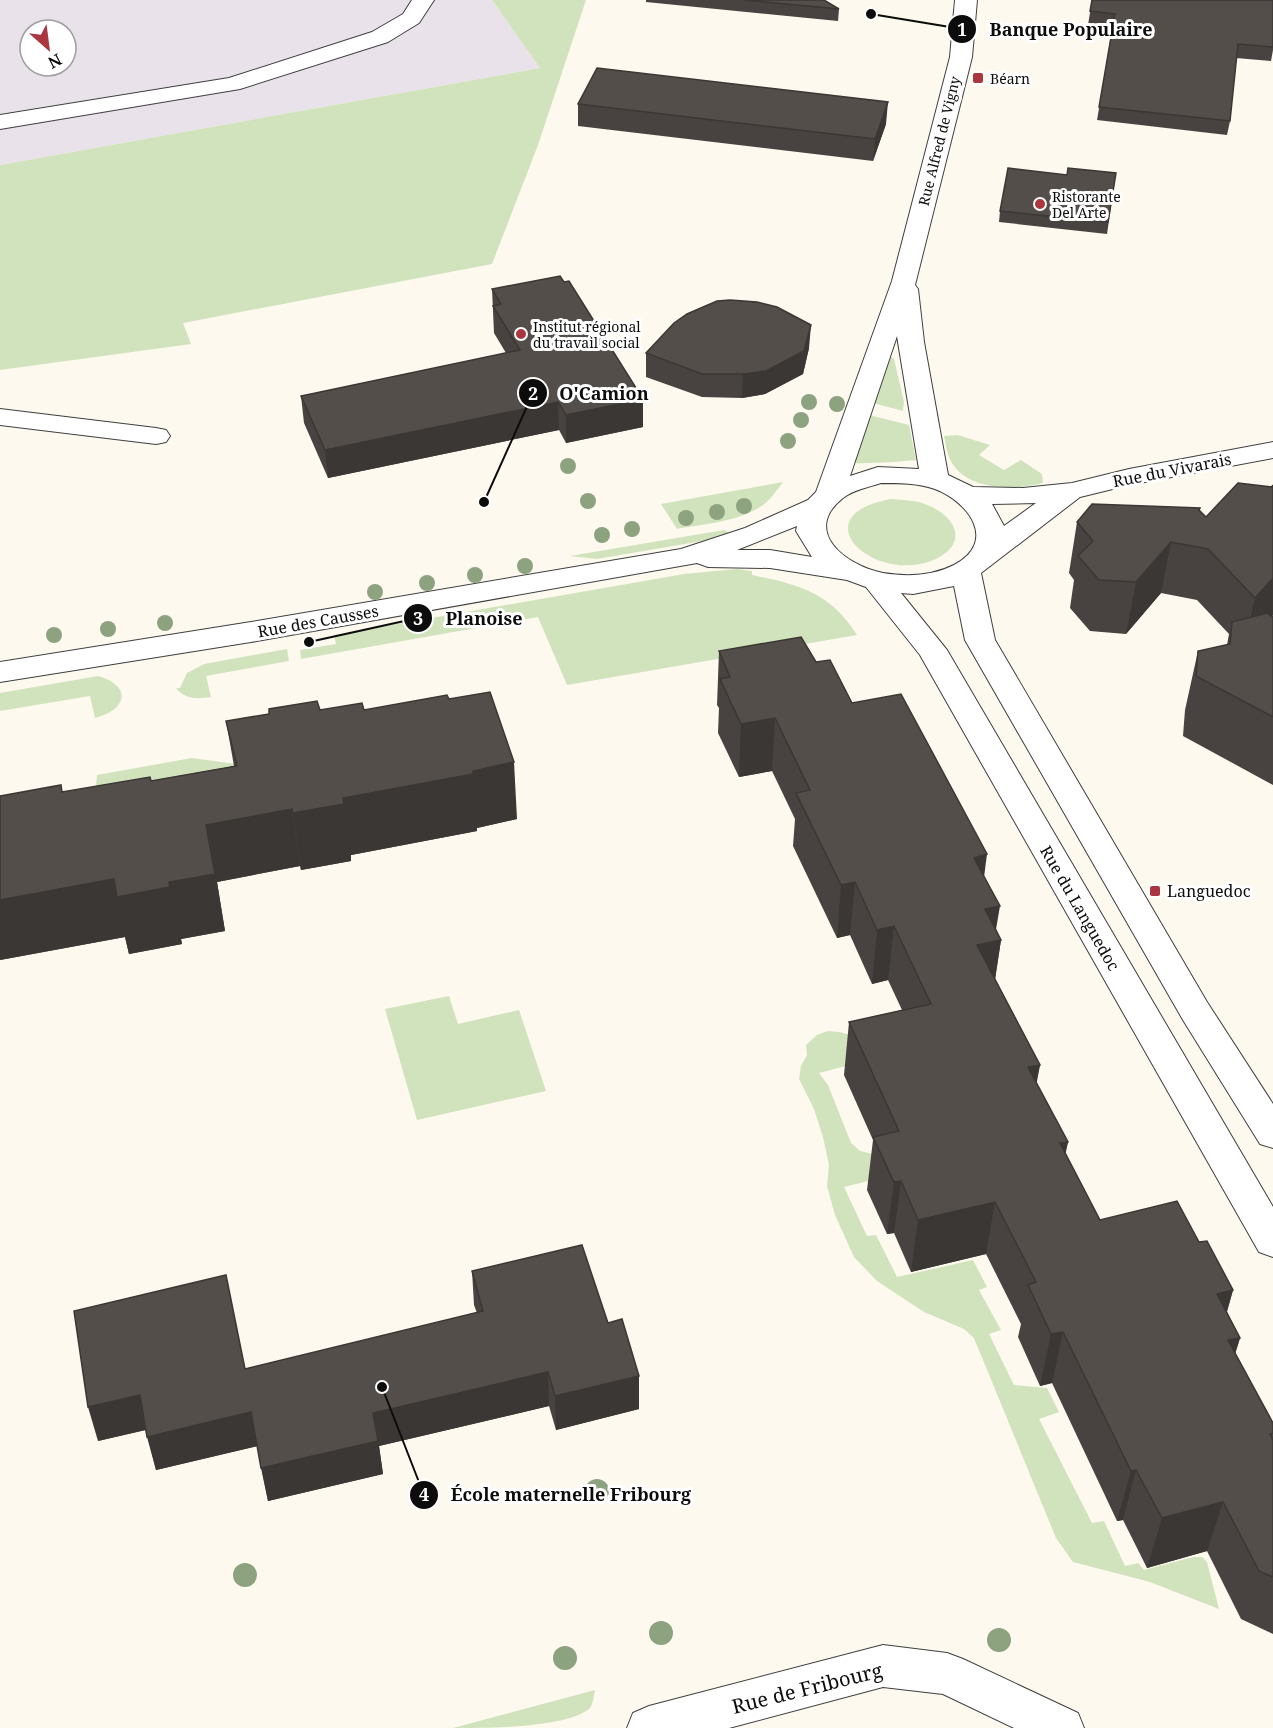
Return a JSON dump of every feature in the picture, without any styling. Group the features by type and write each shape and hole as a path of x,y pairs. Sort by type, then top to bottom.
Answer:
{"street":[{"path":"0,122 232,84 380,37 411,18 423,0"},
{"name":"Rue Alfred de Vigny","path":"822,499 904,281 961,57 966,0"},
{"name":"Rue Alfred de Vigny","path":"904,281 911,342 935,480"},
{"path":"0,417 156,435"},
{"name":"Rue du Vivarais","path":"967,495 1023,496 1072,491 1129,477 1273,450"},
{"path":"878,475 907,475 935,480 967,495 984,510 991,526 991,543 974,565 940,581 909,585 864,578 828,559 814,543 810,525 822,499 852,481 878,475"},
{"name":"Rue du Vivarais","path":"974,565 1019,528 1072,491"},
{"name":"Rue des Causses","path":"7,669 251,632 686,557 755,534 822,499"},
{"name":"Rue des Causses","path":"686,557 770,559 864,578"},
{"path":"974,565 980,640 1195,1011 1273,1134"},
{"name":"Rue du Languedoc","path":"864,578 932,650 1273,1241"},
{"name":"Rue de Fribourg","path":"649,1728 883,1666 946,1674 1062,1728"}],"shaded area":[{"path":"0,0 492,0 540,68 0,165"}],"green space":[{"path":"492,0 586,0 538,145 492,264 183,323 191,344 0,370 0,165 540,68"},
{"path":"888,355 894,359 904,402 903,411 873,403"},
{"path":"869,415 909,425 916,460 855,463"},
{"path":"958,435 990,445 979,455 1004,470 1021,460 1042,474 1043,483 1006,487 969,479 952,463 947,450 944,436"},
{"path":"783,482 760,507 741,516 709,524 677,529 661,504"},
{"path":"891,499 923,503 947,517 955,533 955,541 951,548 931,561 908,565 887,563 868,555 855,544 848,531 851,519 864,507"},
{"path":"724,530 731,533 708,540 597,559 570,556"},
{"path":"737,569 752,571 752,575 784,582 812,593 836,609 857,635 567,685 538,617 301,659 300,650 336,644 334,635 684,574"},
{"path":"287,649 289,661 206,676 211,697 188,697 176,688 180,688 187,673 204,664"},
{"path":"98,676 117,686 122,698 114,709 95,718 90,696 0,711 0,693"},
{"path":"192,758 243,765 209,776 96,788 97,775"},
{"path":"449,996 458,1024 519,1010 546,1091 417,1120 385,1009"},
{"path":"828,1031 840,1032 903,1051 819,1073 828,1085 851,1143 860,1151 877,1155 896,1174 844,1187 867,1236 876,1235 897,1277 973,1260 987,1287 979,1290 1001,1330 989,1334 1014,1385 1047,1388 1059,1412 1039,1419 1092,1523 1104,1521 1125,1566 1138,1563 1144,1570 1193,1557 1202,1557 1207,1562 1219,1609 1150,1582 1073,1562 1056,1538 974,1338 964,1329 924,1312 877,1281 854,1257 835,1215 827,1186 829,1165 823,1137 814,1109 799,1079 801,1066 807,1055 806,1045 817,1035"},
{"path":"595,1690 590,1708 564,1720 526,1726 453,1728"}],"building":[{"path":"743,0 824,0 839,9"},
{"path":"1092,0 1273,0 1273,47 1238,44 1230,121 1099,107 1115,14 1090,11"},
{"path":"597,68 888,102 875,139 578,104"},
{"path":"1008,168 1067,175 1068,168 1116,173 1108,222 1000,211"},
{"path":"560,276 564,282 569,281 643,399 566,415 558,402 325,450 301,396 520,350 493,306 501,304 492,289"},
{"path":"717,301 757,302 777,307 811,325 804,351 766,371 743,374 702,374 646,353 674,323 687,314"},
{"path":"1238,483 1272,487 1273,485 1273,578 1255,598 1208,549 1171,542 1136,582 1099,580 1078,556 1093,541 1077,522 1092,504 1200,508 1199,510 1206,517"},
{"path":"1267,613 1273,617 1273,717 1196,676 1198,651 1230,644 1232,622"},
{"path":"801,637 816,662 830,660 852,703 901,694 987,854 974,858 1000,906 985,909 1001,940 977,945 1040,1065 1028,1067 1068,1142 1060,1143 1100,1220 1177,1201 1199,1242 1207,1241 1233,1290 1217,1294 1240,1338 1228,1340 1273,1423 1273,1433 1270,1434 1273,1440 1273,1577 1259,1571 1223,1502 1162,1518 1136,1470 1131,1471 1063,1332 1051,1334 1028,1285 1036,1282 995,1202 918,1220 901,1181 894,1182 873,1137 899,1131 849,1022 931,1004 894,926 877,930 855,882 841,885 796,793 810,790 775,718 741,724 720,679 730,677 719,651"},
{"path":"490,692 514,762 473,771 473,774 343,798 344,804 293,813 292,809 206,825 215,874 169,882 170,887 117,897 114,879 0,900 0,796 61,785 62,792 150,777 151,781 237,766 226,721 269,714 269,709 317,701 320,710 362,703 364,710 447,695 449,699"},
{"path":"582,1245 608,1323 622,1319 639,1376 555,1396 548,1372 373,1413 378,1441 261,1468 251,1412 147,1437 140,1395 88,1407 74,1311 226,1275 245,1369 483,1311 472,1271"}],"place":[{"name":"Banque Populaire","path":"871,14"},
{"name":"Béarn","path":"978,78"},
{"name":"Ristorante Del Arte","path":"1040,204"},
{"name":"Institut régional du travail social","path":"521,334"},
{"name":"O'Camion","path":"484,502"},
{"name":"Planoise","path":"309,642"},
{"name":"Languedoc","path":"1155,891"},
{"name":"École maternelle Fribourg","path":"382,1387"}]}
